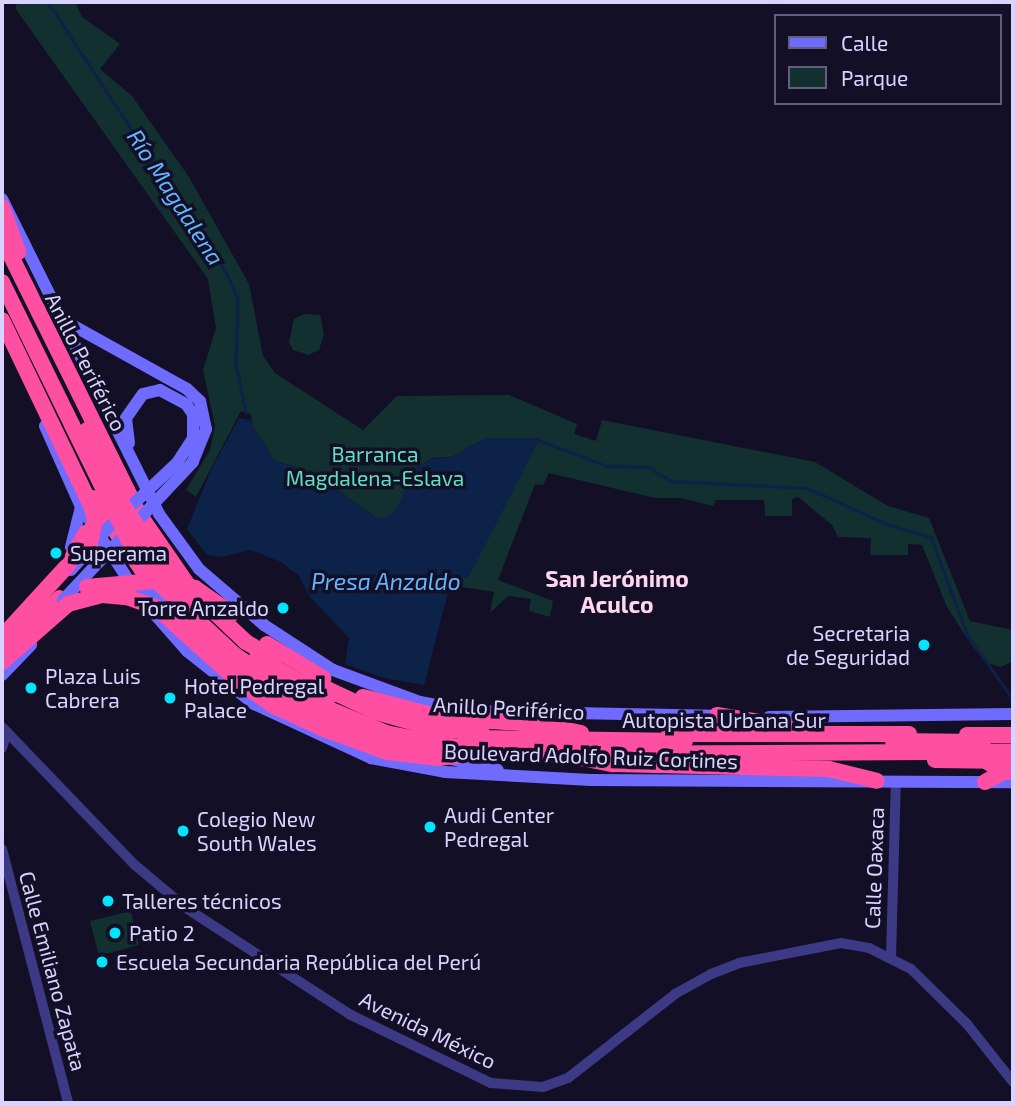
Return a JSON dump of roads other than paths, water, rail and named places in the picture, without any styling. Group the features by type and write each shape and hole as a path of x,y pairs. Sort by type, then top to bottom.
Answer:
{"highway":[{"path":"2,206 52,342"},
{"name":"Anillo Periférico","path":"2,238 139,514 192,591 246,642 300,677 376,712 436,729 513,734 1013,735"},
{"name":"Autopista Urbana Sur","path":"2,262 121,502 186,595 242,648 318,694 392,723 461,738 1013,742"},
{"name":"Autopista Urbana Sur","path":"2,282 141,558 178,602 236,656 291,693 386,733 487,750 558,754 1013,752"},
{"name":"Anillo Periférico","path":"2,309 105,522 135,563 173,610 230,662 285,699 332,722 404,746 581,758 986,761 1011,772"},
{"path":"2,320 92,508 95,520 89,549"},
{"path":"2,639 68,565 83,542 89,499 72,425"},
{"path":"135,563 160,621"},
{"path":"2,652 60,598 106,584 150,580 181,584 212,597 283,655 363,697 443,718 538,724 621,740"},
{"path":"2,664 68,604 102,594 128,597 157,608 210,656 274,706 387,752 437,758 487,750"},
{"path":"717,715 839,734"},
{"path":"986,735 1013,728"},
{"path":"581,758 613,764 829,769 877,781"},
{"path":"985,782 1011,772"}],"main road":[{"name":"Boulevard Adolfo Ruiz Cortines","path":"2,199 141,480 199,569 226,597 312,658 369,686 468,711 823,719 1013,714"},
{"path":"2,664 193,461 205,429 200,401 187,389 62,320"},
{"name":"Boulevard Adolfo Ruiz Cortines","path":"2,337 80,507 138,593 187,650 254,704 309,733 384,761 445,772 529,777 985,782"},
{"path":"2,639 177,463 193,438 193,414 187,404 160,390 143,394 130,409 125,430 141,480"},
{"path":"2,627 62,562 78,533 80,507"},
{"path":"63,600 95,590 137,588 277,701 343,732 393,749 529,777"},
{"path":"2,675 80,601 103,591 138,593"}],"street":[{"path":"2,748 4,730"},
{"name":"Avenida México","path":"4,730 156,884 261,959 351,1015 392,1038 491,1083 543,1087 568,1078 676,994 739,963 841,943 891,956 911,969 967,1024 1013,1082"},
{"name":"Calle Oaxaca","path":"891,956 897,781"},
{"name":"Calle Emiliano Zapata","path":"2,849 68,1103"}],"water":[{"name":"Presa Anzaldo","path":"239,418 250,420 274,460 314,473 375,517 385,519 398,506 415,468 433,459 451,457 485,438 540,438 469,576 450,585 424,685 384,678 345,664 349,638 309,596 299,576 281,562 251,550 221,557 207,555 187,529 211,470"}],"waterway":[{"name":"Río Magdalena","path":"48,2 227,274 238,299 236,364 246,412"},
{"path":"536,439 607,466 648,467 671,481 807,488 892,526 931,537 967,634 1013,699"}],"place":[{"name":"Superama","path":"56,553"},
{"name":"Torre Anzaldo","path":"283,608"},
{"name":"Secretaria de Seguridad","path":"924,645"},
{"name":"Plaza Luis Cabrera","path":"31,688"},
{"name":"Hotel Pedregal Palace","path":"170,698"},
{"name":"Audi Center Pedregal","path":"430,827"},
{"name":"Colegio New South Wales","path":"183,831"},
{"name":"Talleres técnicos","path":"108,901"},
{"name":"Patio 2","path":"115,933"},
{"name":"Escuela Secundaria República del Perú","path":"102,962"}],"district":[{"name":"San Jerónimo Aculco","path":"617,591"}],"park label":[{"name":"Barranca Magdalena-Eslava","path":"375,466"}]}
